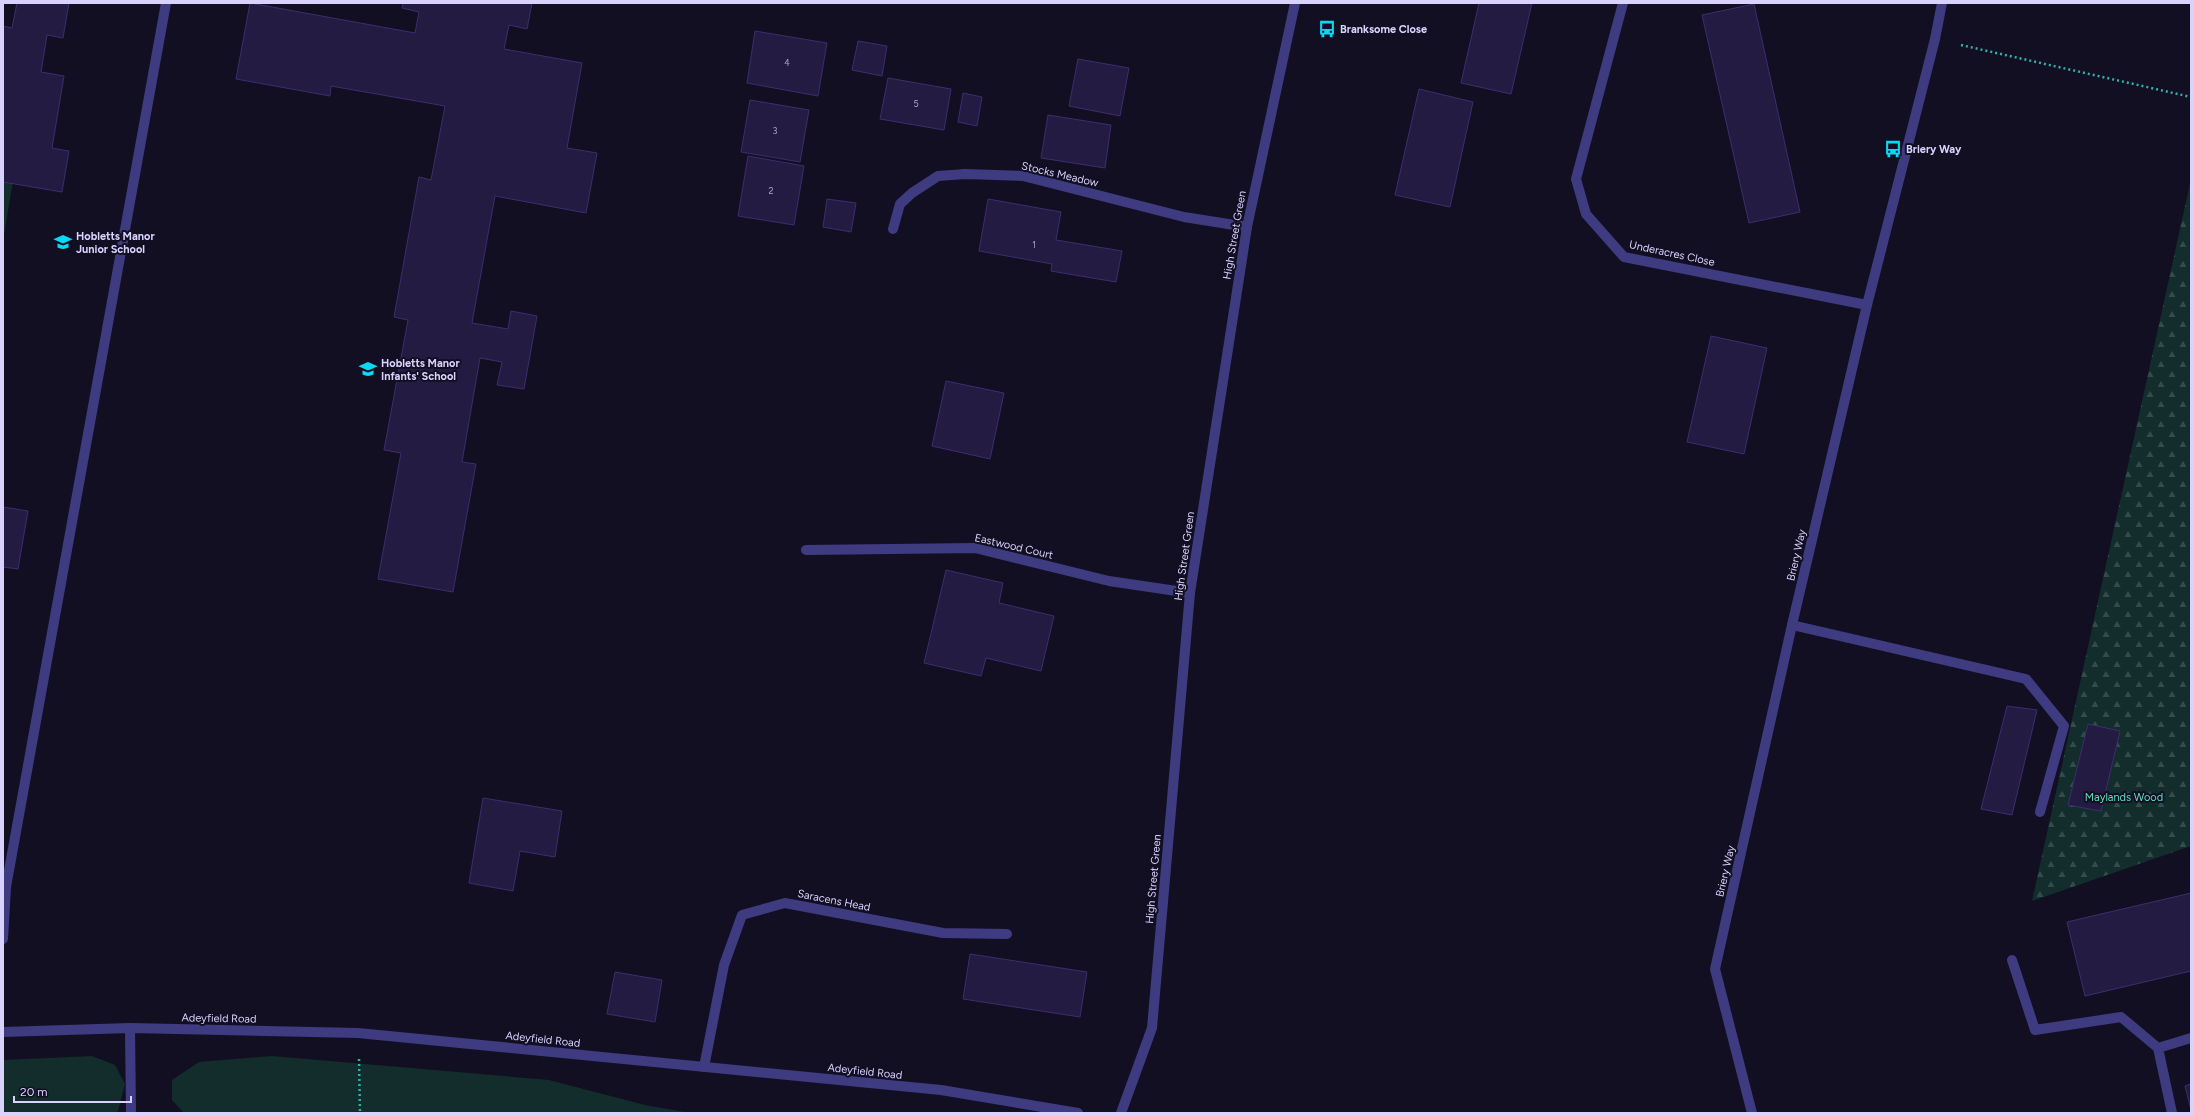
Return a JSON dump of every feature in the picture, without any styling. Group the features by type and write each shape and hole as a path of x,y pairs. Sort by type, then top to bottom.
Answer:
{"street":[{"path":"3,939 6,887 166,3"},
{"name":"High Street Green","path":"1121,1113 1152,1028 1190,592 1247,227 1295,3"},
{"name":"Underacres Close","path":"1623,3 1576,179 1586,214 1624,257 1867,304"},
{"name":"Briery Way","path":"1752,1113 1715,969 1792,625 1867,304 1935,39 1942,3"},
{"name":"Stocks Meadow","path":"893,229 900,204 912,192 938,176 965,174 1023,176 1184,217 1247,227"},
{"name":"Eastwood Court","path":"806,550 975,548 1109,581 1190,592"},
{"path":"1792,625 2026,679 2064,726 2040,812"},
{"name":"Saracens Head","path":"704,1067 724,965 742,915 785,904 943,933 1006,934"},
{"path":"2012,960 2035,1030 2121,1017 2158,1048 2172,1113"},
{"path":"130,1028 131,1113"},
{"name":"Adeyfield Road","path":"3,1032 130,1028 358,1033 941,1090 1078,1113"},
{"path":"2158,1048 2191,1038"}],"path":[{"path":"1935,39 2191,97"}],"green space":[{"path":"3,179 13,181 3,241"},
{"name":"Maylands Wood","path":"2191,179 2191,846 2032,901"},
{"path":"92,1056 115,1065 125,1084 118,1111 115,1113 3,1113 3,1060"},
{"path":"272,1056 549,1080 645,1105 690,1113 184,1113 172,1100 172,1080 199,1062"}],"building":[{"path":"17,3 69,3 63,38 47,35 41,72 64,76 52,148 69,151 62,192 3,182 3,26 12,28"},
{"path":"250,3 415,33 419,12 402,8 403,3 532,3 527,29 509,25 504,49 582,63 567,148 597,153 586,213 495,196 472,323 508,329 511,311 537,316 524,389 497,385 502,362 480,358 462,462 476,464 453,592 378,579 401,453 384,450 408,320 394,317 419,177 431,180 445,106 331,86 330,96 236,79"},
{"path":"1479,3 1532,3 1511,94 1461,83"},
{"path":"1754,4 1800,212 1749,223 1702,15"},
{"path":"755,31 827,43 818,96 747,83"},
{"path":"858,41 887,46 882,76 852,70"},
{"path":"1078,59 1129,68 1120,116 1069,106"},
{"path":"888,78 951,89 944,130 880,119"},
{"path":"1419,89 1473,102 1450,207 1395,195"},
{"path":"963,93 982,97 977,126 958,122"},
{"path":"750,100 809,110 800,162 741,152"},
{"path":"1048,115 1111,125 1105,168 1041,158"},
{"path":"748,156 804,166 794,225 738,216"},
{"path":"827,199 856,203 851,232 823,227"},
{"path":"988,199 1061,212 1056,240 1122,251 1116,282 1051,271 1052,264 979,251"},
{"path":"1711,336 1767,348 1744,454 1687,442"},
{"path":"946,381 1004,393 990,459 932,446"},
{"path":"3,507 28,511 18,569 3,567"},
{"path":"946,570 1003,583 999,603 1054,616 1041,671 986,658 981,676 924,663"},
{"path":"2007,706 2037,710 2012,815 1981,809"},
{"path":"2088,724 2120,731 2101,811 2068,805"},
{"path":"483,798 562,811 555,857 520,851 513,891 469,883"},
{"path":"2191,893 2191,971 2085,996 2067,922"},
{"path":"970,954 1087,972 1080,1017 963,999"},
{"path":"615,972 662,980 655,1022 607,1014"},
{"path":"2191,1084 2191,1110 2185,1086"}],"place":[{"name":"Branksome Close","path":"1327,29"},
{"name":"Briery Way","path":"1893,149"},
{"name":"Hobletts Manor Junior School","path":"63,242"},
{"name":"Hobletts Manor Infants' School","path":"368,369"}]}
